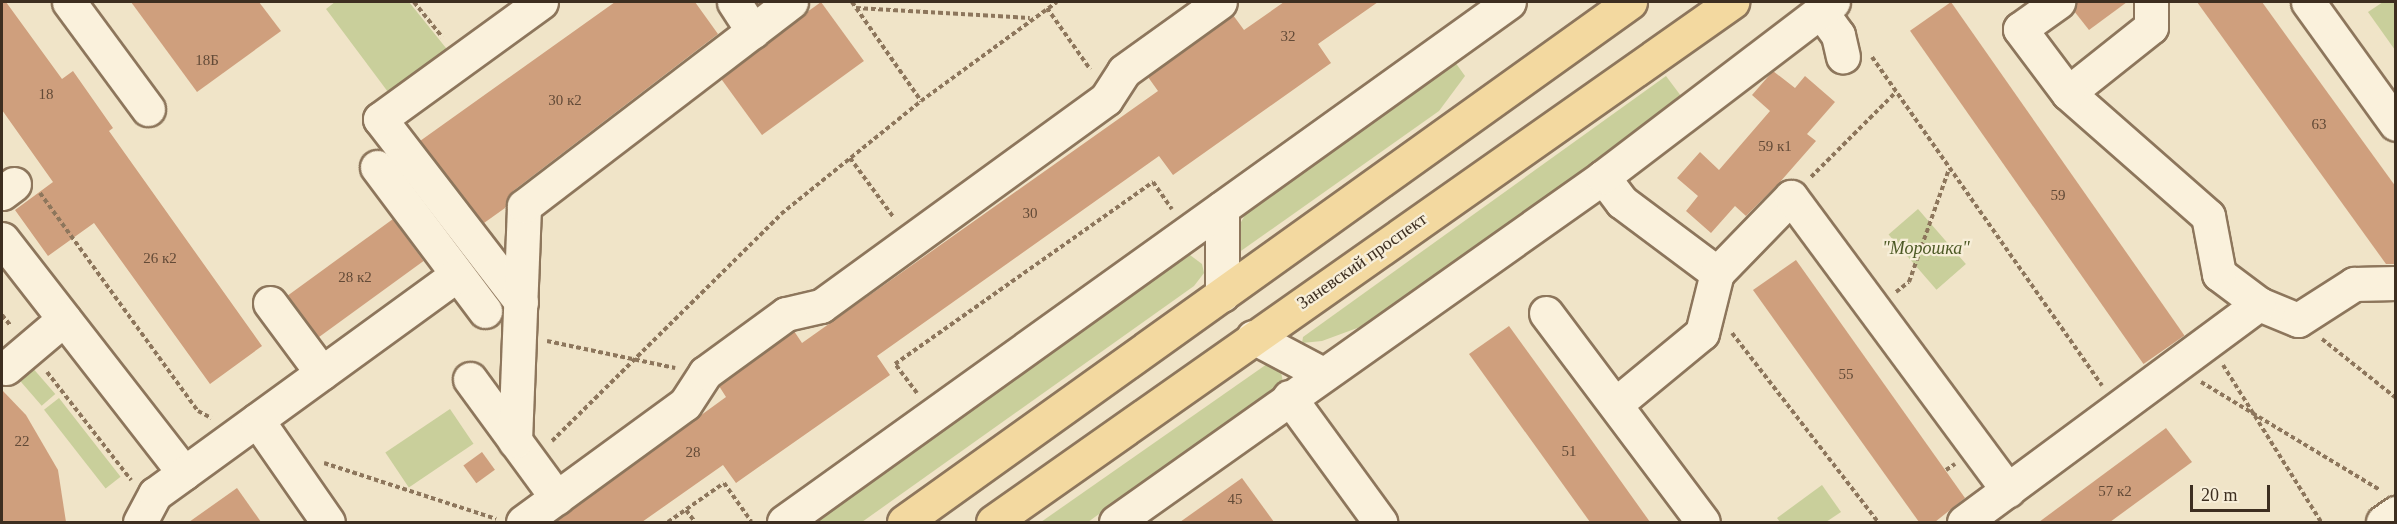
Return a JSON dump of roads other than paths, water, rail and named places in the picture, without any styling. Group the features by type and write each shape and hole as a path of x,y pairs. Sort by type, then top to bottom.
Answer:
{"main road":[{"path":"904,522 1630,2"},
{"name":"Заневский проспект","path":"993,522 1732,2"}],"street":[{"path":"69,2 148,109"},
{"path":"519,318 380,119 541,2"},
{"path":"734,2 753,31"},
{"path":"524,453 519,318 524,206 791,2"},
{"path":"523,522 685,404 705,373 786,314 821,306 1108,95 1124,71 1220,2"},
{"path":"784,522 1509,2"},
{"path":"2058,2 2020,29 2068,93 2208,216 2219,274 2259,304 2298,320 2354,284 2396,283"},
{"path":"2068,93 2151,27 2151,2"},
{"path":"2308,2 2396,124"},
{"path":"1116,522 1603,177 1827,7 1838,34 1856,55"},
{"path":"377,167 484,311"},
{"path":"1603,177 1622,202 1714,288"},
{"path":"1617,403 1702,333 1714,288 1791,196 2008,490"},
{"path":"1222,208 1222,295"},
{"path":"2,239 184,473"},
{"path":"140,522 155,494 458,275"},
{"path":"270,303 322,374"},
{"path":"1964,522 2259,304"},
{"path":"1546,314 1617,403 1703,522"},
{"path":"17,358 64,318"},
{"path":"1253,337 1323,374"},
{"path":"470,379 557,498"},
{"path":"1289,398 1376,521"},
{"path":"249,426 328,522"}],"park label":[{"name":"\"Морошка\"","path":"1926,248"}]}
